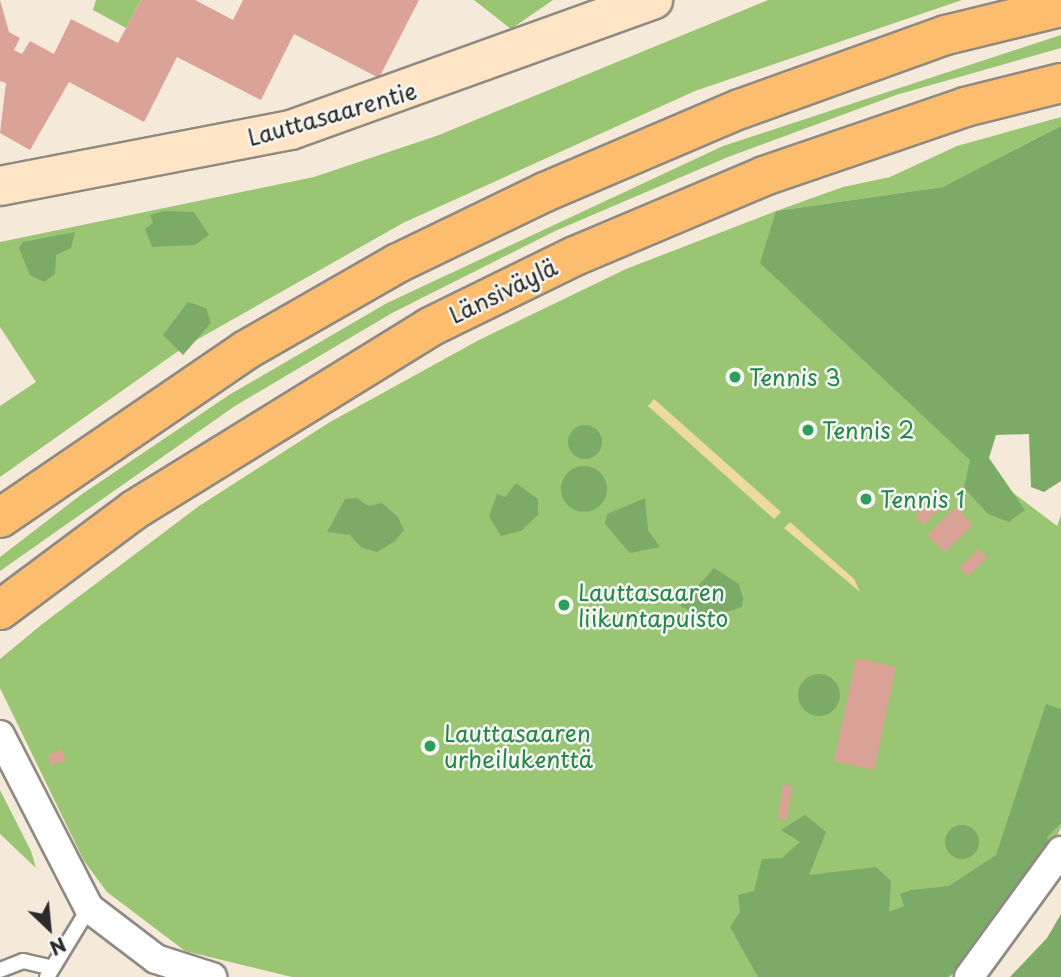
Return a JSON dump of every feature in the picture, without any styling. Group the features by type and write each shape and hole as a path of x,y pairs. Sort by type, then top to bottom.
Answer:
{"highway":[{"path":"0,518 246,350 398,263 521,204 753,105 946,35 1061,7"},
{"name":"Länsiväylä","path":"0,610 134,510 430,327 575,256 764,176 965,107 1061,83"}],"main road":[{"name":"Lauttasaarentie","path":"0,187 291,130 629,4"}],"street":[{"path":"0,735 89,908 156,959 212,977"},
{"path":"968,977 1061,851"}],"lane":[{"path":"0,970 23,961 47,972 89,908"}],"green space":[{"path":"96,0 141,0 126,28 93,10"},
{"path":"474,0 553,0 511,29"},
{"path":"768,0 962,0 695,91 403,223 184,347 0,477 0,406 36,382 0,327 0,242 314,177 439,135"},
{"path":"1061,35 1061,48 896,95 728,157 555,231 392,313 235,406 0,571 0,557 82,494 229,395 387,303 723,146"},
{"path":"1061,117 1061,126 942,187 776,211 843,187 890,177 957,146"},
{"path":"1061,126 1061,481 1044,492 1031,487 1029,434 996,435 989,458 1025,510 1009,522 988,514 964,488 970,460 760,263 776,211 942,187"},
{"path":"163,211 194,212 209,235 195,245 152,247 145,229 153,223 150,215"},
{"name":"Lauttasaaren liikuntapuisto","path":"776,211 970,460 1057,526 1061,515 1061,827 1051,851 964,966 950,977 292,977 185,951 107,892 84,861 0,688 0,659 199,506 330,422 479,340 626,269"},
{"path":"75,232 71,248 56,255 55,274 44,282 30,275 19,248 23,242"},
{"path":"188,302 206,308 211,323 183,355 163,335"},
{"path":"585,425 597,430 602,442 597,454 585,459 573,454 568,442 573,430"},
{"path":"584,466 600,473 607,489 600,505 584,512 568,505 561,489 568,473"},
{"path":"516,483 538,499 538,515 521,531 501,536 489,516 497,494 505,497"},
{"path":"357,498 368,506 382,503 398,517 404,530 395,541 377,552 362,548 350,535 327,532 345,499"},
{"path":"645,498 648,530 660,547 630,553 605,524 607,514"},
{"path":"714,568 739,584 743,598 742,607 706,619 680,606"},
{"path":"819,674 834,680 840,695 834,710 819,716 804,710 798,695 804,680"},
{"path":"1046,704 1061,709 1061,823 1047,837 1051,851 964,966 947,977 758,977 730,927 740,912 738,895 754,891 762,859 782,858 800,842 781,830 805,815 826,832 809,875 876,867 891,881 889,912 904,906 900,894 911,890 949,886 996,855"},
{"path":"0,790 31,851 36,868 0,834"},
{"path":"962,825 974,830 979,842 974,854 962,859 950,854 945,842 950,830"},
{"path":"1061,914 1061,977 1010,977 1047,938"}],"sand":[{"path":"654,399 781,512 774,519 648,406"},
{"path":"790,522 854,579 860,592 784,528"}],"building":[{"path":"0,0 9,32 20,38 14,50 22,54 30,41 54,54 71,19 118,43 141,0 195,0 233,20 243,0 419,0 379,78 294,34 261,100 177,57 144,122 69,82 30,150 0,133 6,83 0,81"},
{"path":"939,492 948,500 924,525 915,517"},
{"path":"956,507 973,525 945,552 927,535"},
{"path":"978,549 987,558 968,576 959,568"},
{"path":"856,658 896,667 874,770 834,761"},
{"path":"61,749 66,760 52,766 47,756"},
{"path":"783,784 792,786 787,820 778,818"}],"place":[{"name":"Tennis 3","path":"735,377"},
{"name":"Tennis 2","path":"808,430"},
{"name":"Tennis 1","path":"866,499"},
{"name":"Lauttasaaren liikuntapuisto","path":"564,605"},
{"name":"Lauttasaaren urheilukenttä","path":"430,746"}]}
